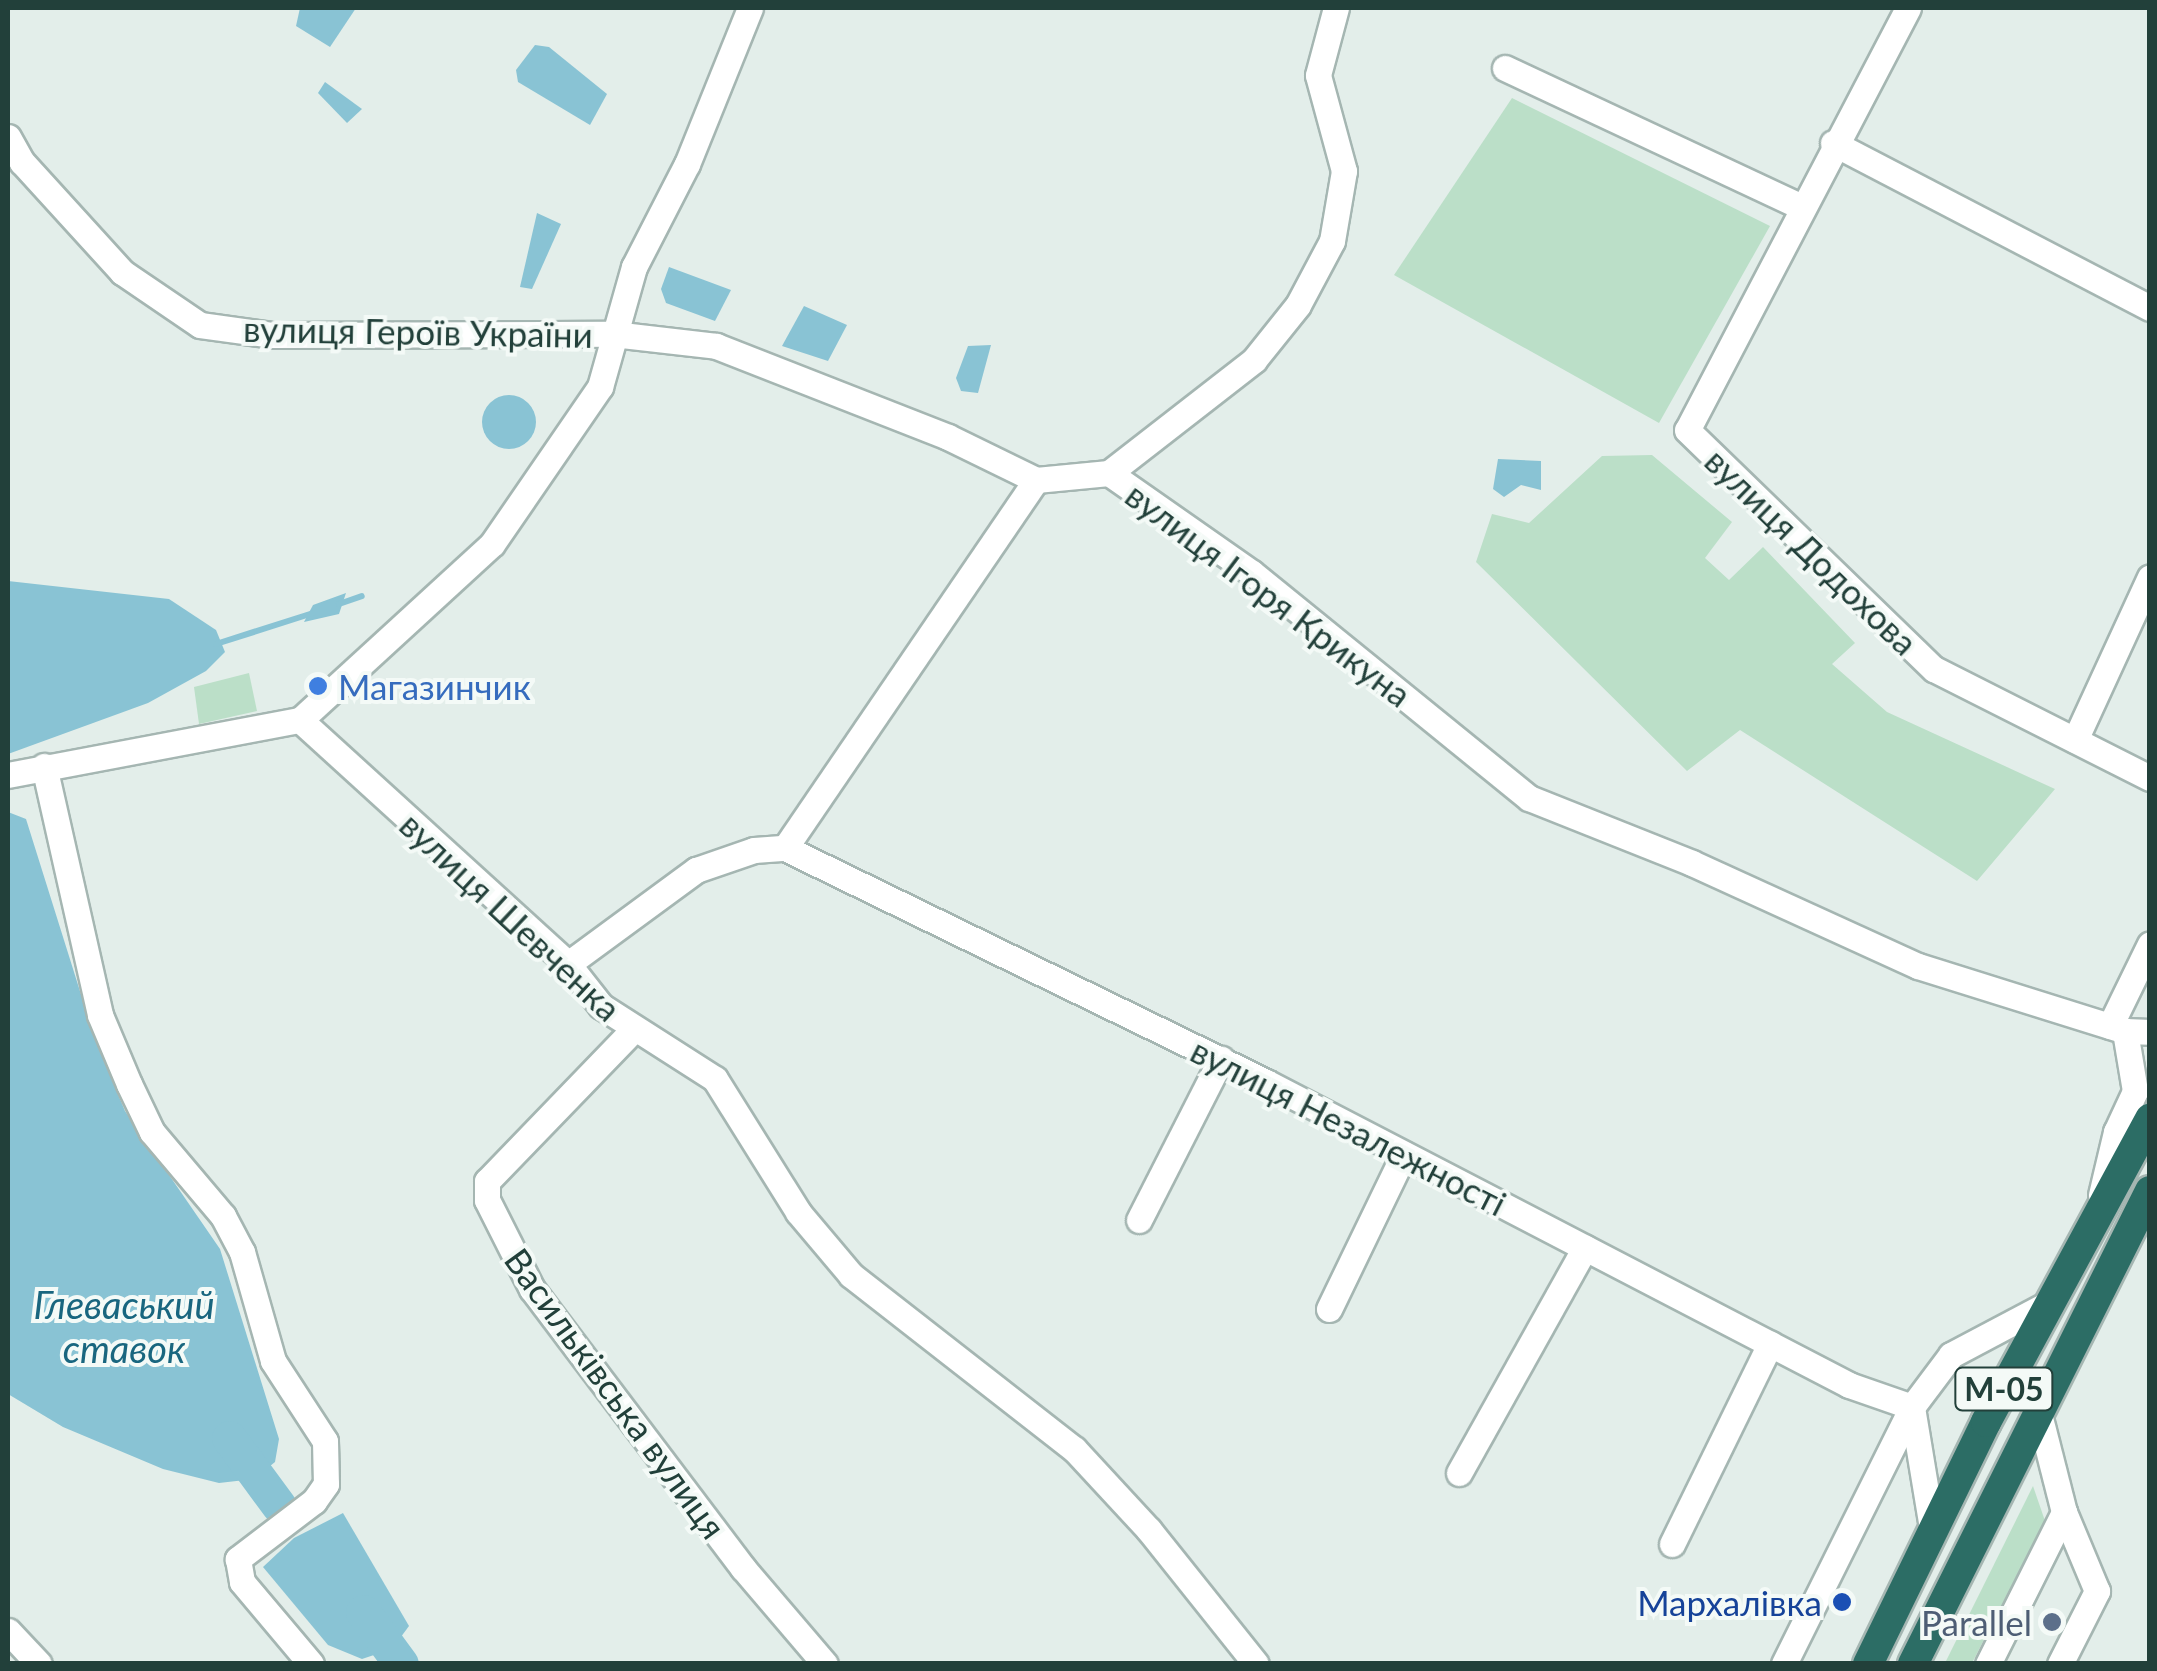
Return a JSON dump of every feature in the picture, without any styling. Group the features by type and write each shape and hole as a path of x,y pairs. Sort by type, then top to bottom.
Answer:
{"highway":[{"name":"М-05","path":"1868,1664 2051,1302 2150,1119"},
{"name":"М-05","path":"1913,1664 2150,1191"}],"street":[{"name":"вулиця Героїв України","path":"8,137 22,162 122,272 200,326 273,335 613,334 634,267 686,164 750,8"},
{"path":"1109,472 1254,360 1298,305 1332,241 1344,171 1318,75 1336,8"},
{"name":"вулиця Додохова","path":"1908,8 1799,206 1687,430 1934,668 2150,778"},
{"path":"1505,68 1799,206"},
{"path":"1833,144 2150,308"},
{"path":"8,774 300,720 492,544 600,387 613,334 716,346 929,430 1036,480 785,848 754,850 696,870 568,964"},
{"name":"вулиця Ігоря Крикуна","path":"1036,480 1109,472 1252,573 1528,798 1692,863 1918,966 2128,1030"},
{"path":"2074,740 2150,577"},
{"name":"вулиця Шевченка","path":"300,720 568,964 601,1006 714,1079 798,1212 851,1275 1074,1449 1160,1543 1256,1664"},
{"path":"44,766 85,956 122,1067 152,1132 224,1216 242,1252 273,1362 325,1441 326,1484 314,1501 238,1560 242,1582 311,1664"},
{"name":"вулиця Незалежності","path":"785,848 1221,1059 1849,1385 1912,1407"},
{"path":"2096,1220 2116,1132 2135,1091 2128,1030 2150,944"},
{"name":"Васильківська вулиця","path":"633,1030 487,1181 490,1210 532,1289 743,1568 824,1664"},
{"path":"1139,1220 1221,1059"},
{"path":"1329,1309 1404,1154"},
{"path":"1460,1473 1586,1248"},
{"path":"1784,1664 1912,1407 1950,1354 2051,1302"},
{"path":"1672,1544 1770,1344"},
{"path":"1912,1407 1932,1534"},
{"path":"2038,1414 2064,1512 2096,1591 2060,1664"},
{"path":"1988,1664 2064,1512"},
{"path":"8,1631 39,1664"}],"green space":[{"path":"1512,98 1770,226 1659,423 1394,275"},
{"path":"1652,455 1732,522 1705,558 1729,580 1763,547 1855,643 1832,664 1887,712 2055,789 1977,881 1740,730 1687,771 1476,562 1492,514 1529,523 1602,456"},
{"path":"249,673 257,711 199,724 194,687"},
{"path":"2033,1486 2045,1521 1972,1663 1945,1663"}],"water":[{"path":"300,8 356,8 330,47 296,26"},
{"path":"535,45 549,47 607,94 590,125 518,82 516,70"},
{"path":"325,82 362,109 347,123 318,93"},
{"path":"537,213 561,224 532,289 520,287"},
{"path":"669,267 731,290 715,321 666,303 661,289"},
{"path":"804,306 847,325 828,361 782,346"},
{"path":"991,345 978,393 961,391 956,378 968,346"},
{"path":"509,395 528,403 536,422 528,441 509,449 490,441 482,422 490,403"},
{"path":"1498,459 1541,461 1541,490 1521,485 1504,497 1493,489"},
{"path":"8,581 169,599 216,630 225,652 206,671 148,703 8,754"},
{"path":"346,593 339,614 304,622 313,605"},
{"name":"Глеваський ставок","path":"8,812 26,819 95,1039 125,1111 220,1249 279,1439 275,1462 254,1479 219,1483 163,1469 63,1427 8,1394"},
{"path":"343,1513 409,1626 392,1649 362,1659 328,1645 263,1567 294,1538"}],"waterway":[{"path":"339,604 362,596"},
{"path":"216,644 313,613"},
{"path":"229,1438 279,1506"},
{"path":"363,1612 401,1664"}],"place":[{"name":"Магазинчик","path":"318,686"},
{"name":"Мархалівка","path":"1842,1602"},
{"name":"Parallel","path":"2052,1622"}]}
